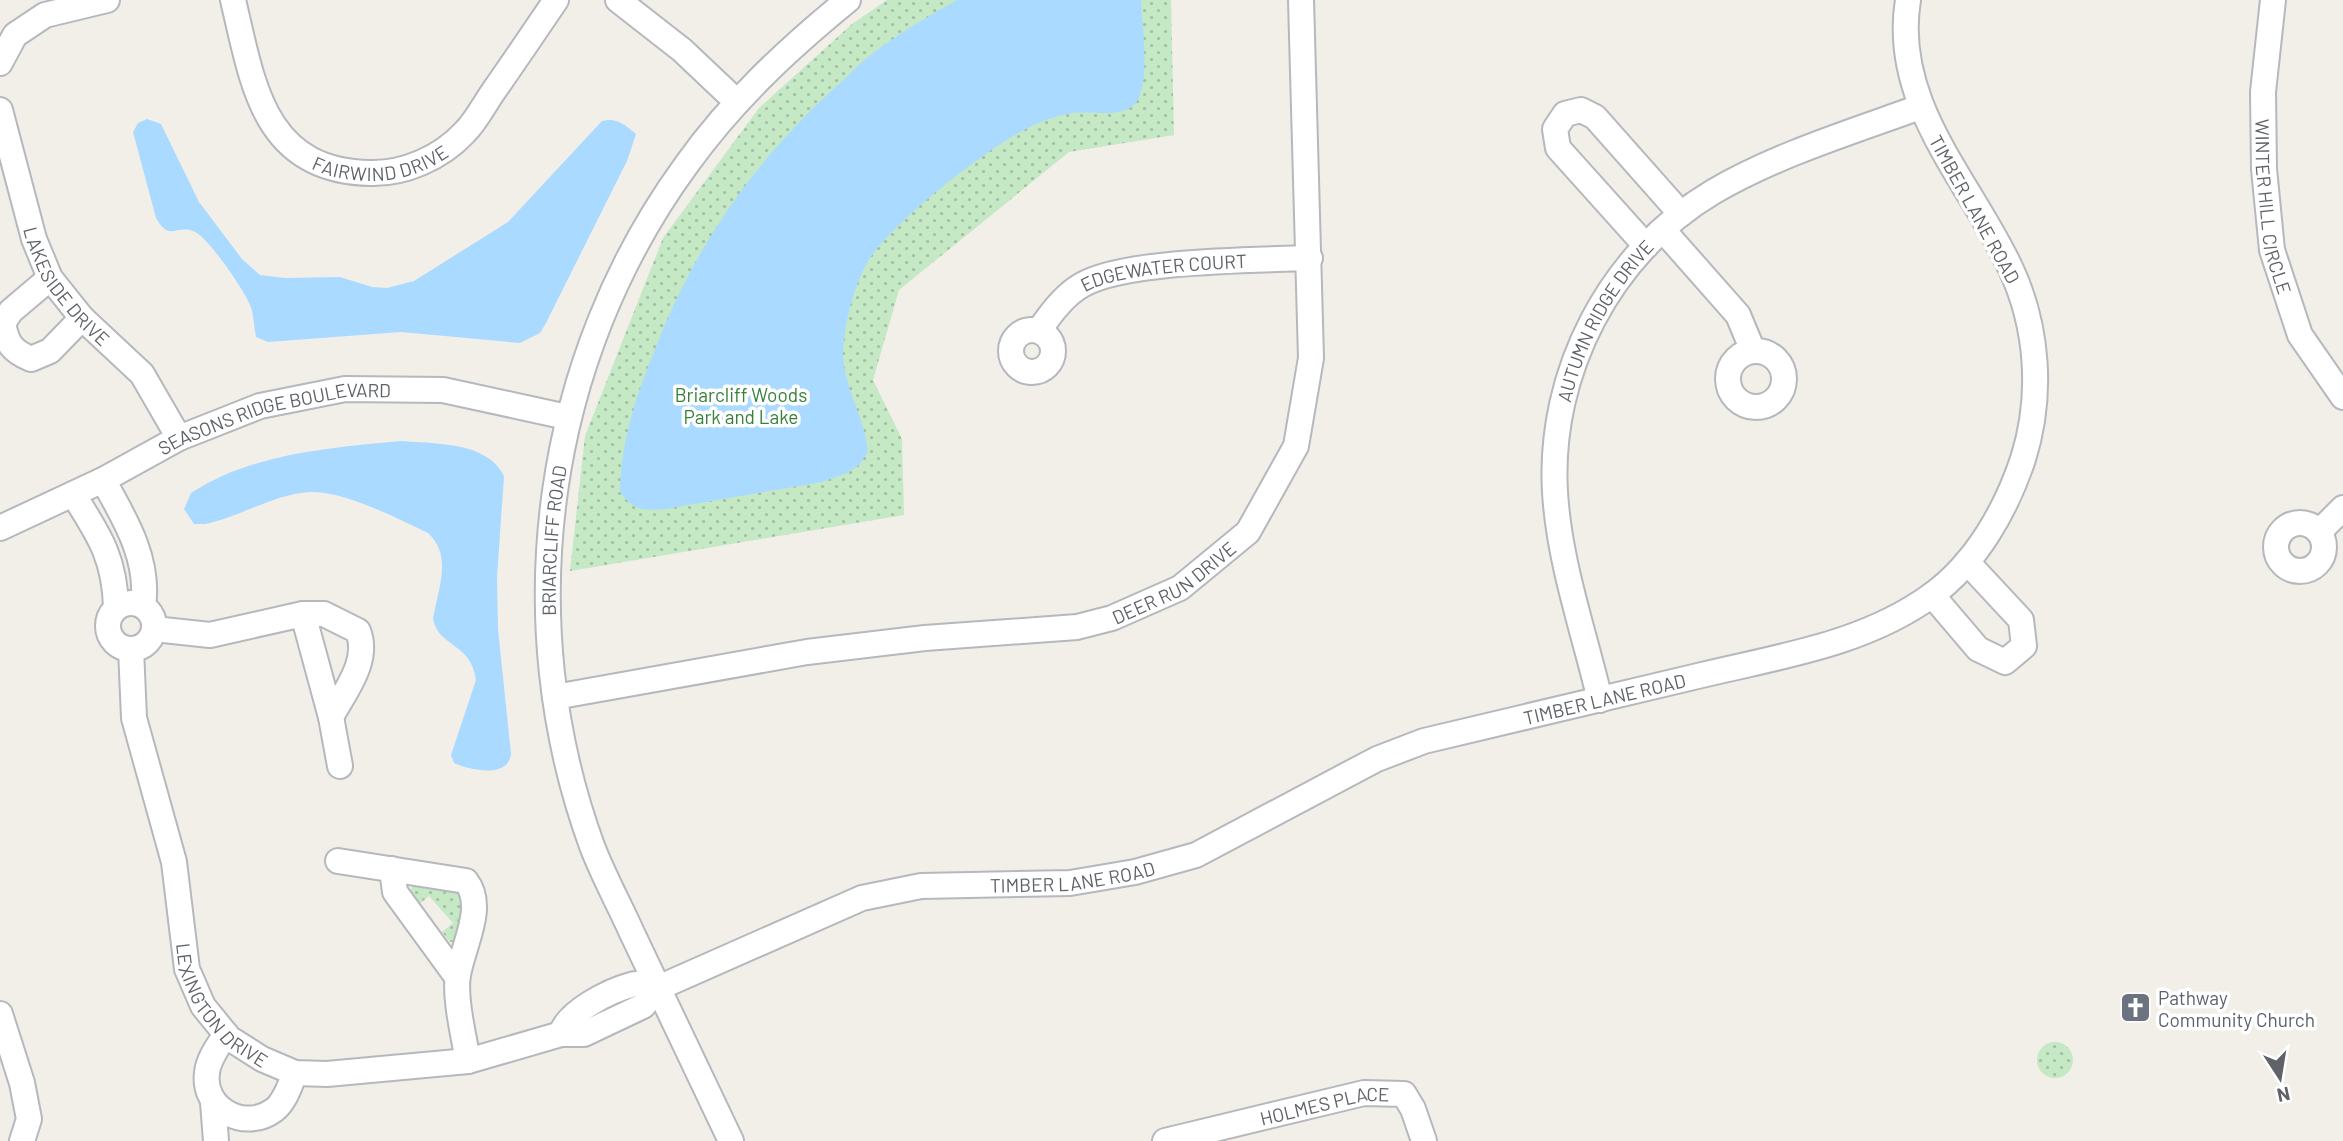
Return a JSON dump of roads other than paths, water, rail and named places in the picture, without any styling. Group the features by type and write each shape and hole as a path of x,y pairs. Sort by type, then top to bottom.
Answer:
{"street":[{"path":"0,63 15,35 45,15 107,0"},
{"name":"FAIRWIND DRIVE","path":"233,0 252,82 264,112 281,138 309,160 347,172 388,173 429,160 465,132 556,0"},
{"path":"618,0 682,50 737,102"},
{"name":"BRIARCLIFF ROAD","path":"731,1141 593,847 573,783 555,697 547,629 547,561 567,416 600,317 639,237 687,164 737,102 796,42 848,0"},
{"name":"DEER RUN DRIVE","path":"555,697 807,652 925,638 1077,627 1112,618 1180,588 1248,532 1296,446 1311,358 1301,0"},
{"name":"TIMBER LANE ROAD","path":"658,988 862,898 921,886 1070,883 1135,872 1196,855 1377,759 1424,741 1840,641 1888,622 1932,595 1967,562 2002,512 2024,457 2034,412 2035,356 2023,298 2009,265 1920,107 1906,46 1908,0"},
{"name":"WINTER HILL CIRCLE","path":"2273,0 2263,92 2264,169 2272,250 2300,334 2343,397"},
{"name":"AUTUMN RIDGE DRIVE","path":"1600,700 1558,520 1555,479 1556,437 1568,381 1586,331 1615,283 1663,230 1753,172 1920,107"},
{"name":"LAKESIDE DRIVE","path":"0,110 34,239 50,278 82,318 142,374 179,438"},
{"path":"1663,230 1558,148 1555,129 1565,114 1581,110 1595,117 1663,230 1738,315 1753,351"},
{"name":"EDGEWATER COURT","path":"1039,331 1053,309 1083,284 1133,269 1310,258"},
{"path":"50,278 11,311 3,323 6,340 14,352 31,359 50,351 82,318"},
{"name":"SEASONS RIDGE BOULEVARD","path":"0,528 103,480 179,438 260,406 345,389 443,390 567,416"},
{"path":"103,480 141,561 145,583 143,606"},
{"path":"73,494 107,549 115,582 116,608"},
{"path":"2319,532 2343,508"},
{"path":"1932,595 1978,649 2005,662 2024,646 2021,620 1967,562"},
{"path":"129,602 143,606 152,614 155,629 148,642 131,649 118,645 110,635 109,619 116,608 129,602"},
{"path":"155,629 209,635 303,614 324,614 358,631 363,645 360,661 331,717"},
{"path":"303,614 331,717 340,766"},
{"name":"LEXINGTON DRIVE","path":"131,649 134,718 174,862 187,969 203,1006 226,1034 262,1059 295,1073 327,1074 468,1061 561,1034 584,1034 641,1008 658,988"},
{"path":"338,861 466,881 472,889 475,904 457,977 468,1061"},
{"path":"392,869 395,892 457,977"},
{"path":"0,1014 22,1083 29,1119 22,1141"},
{"path":"216,1141 213,1102 207,1086 208,1066 226,1034"},
{"path":"213,1102 230,1115 244,1118 261,1116 281,1103 295,1073"},
{"name":"HOLMES PLACE","path":"1165,1141 1364,1093 1404,1094 1413,1109 1424,1141"}],"water":[{"name":"Briarcliff Woods Park and Lake","path":"957,0 1141,0 1144,70 1140,95 1135,104 1122,111 1065,114 1024,130 947,183 879,246 867,263 854,294 843,350 846,376 863,426 868,452 859,465 847,473 822,482 665,509 651,510 634,506 620,491 623,454 631,418 649,364 672,309 710,238 756,172 810,111 875,52"},
{"path":"147,119 161,124 199,202 242,259 260,275 285,278 340,277 372,287 387,288 414,281 508,222 602,121 616,121 636,134 627,161 540,333 520,343 401,332 268,342 256,337 247,298 207,242 193,231 169,231 156,218 133,132 138,123"},
{"path":"401,441 444,444 473,450 486,456 504,476 497,577 498,629 511,754 508,762 496,770 461,766 454,763 451,755 476,680 468,659 442,635 433,619 442,562 436,542 428,533 370,506 324,493 310,492 283,497 205,524 194,524 184,509 191,493 240,469 319,450"}],"place":[{"name":"Pathway Community Church","path":"2135,1008"}]}
